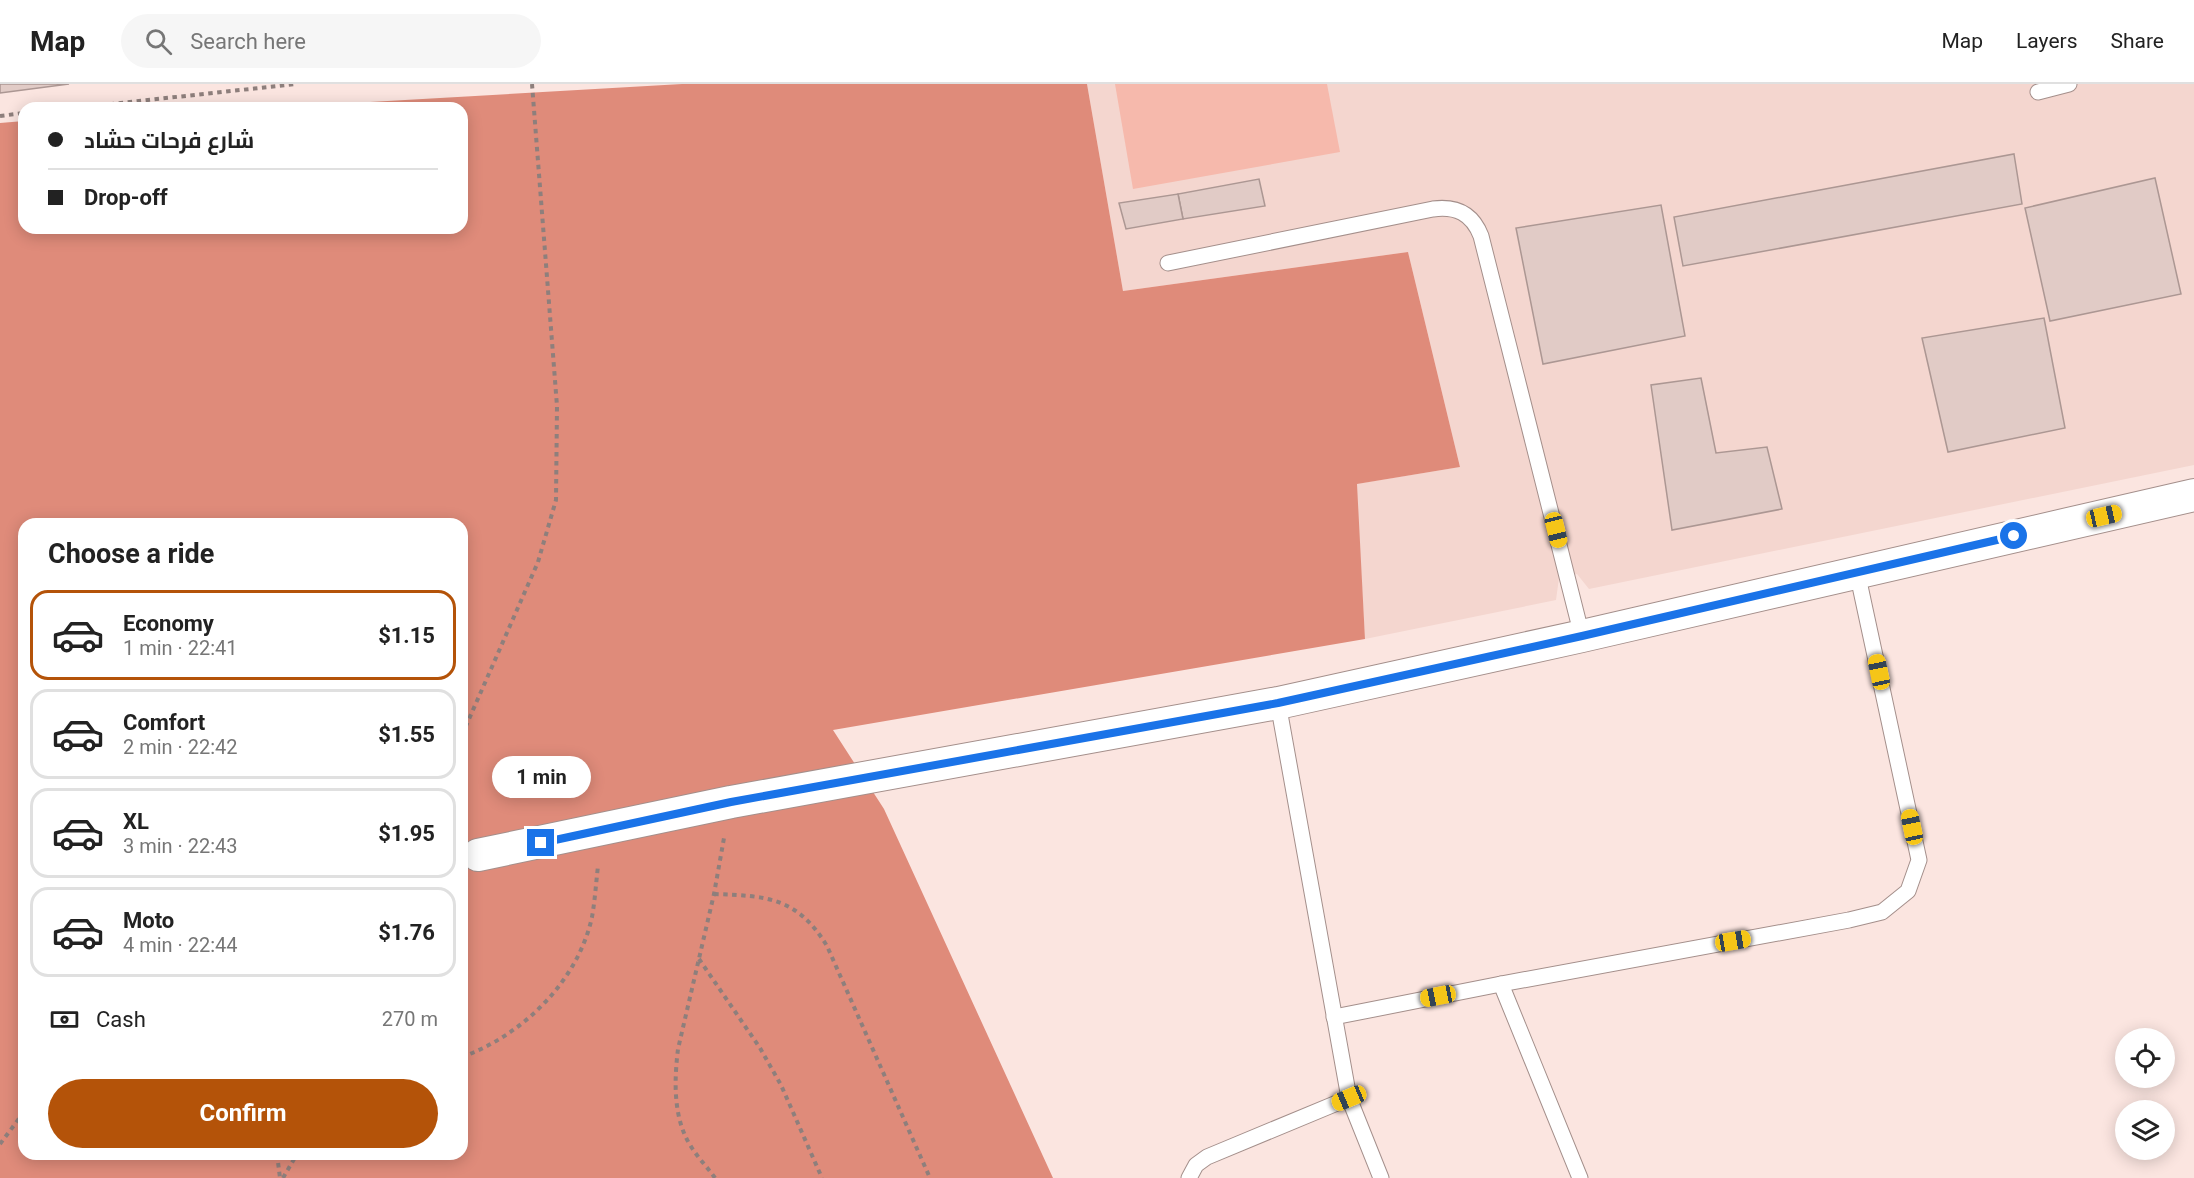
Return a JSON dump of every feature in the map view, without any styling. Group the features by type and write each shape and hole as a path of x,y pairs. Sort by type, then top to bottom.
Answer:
{"street":[{"path":"478,855 731,802 1278,703 1582,636 2194,495"}],"lane":[{"path":"2038,92 2069,84"},
{"path":"1167,262 1432,209 1446,207 1459,210 1469,216 1477,224 1481,236 1582,636"},
{"path":"1334,1017 1860,917 1882,912 1908,891 1919,860 1857,572"},
{"path":"1278,703 1349,1098 1381,1178"},
{"path":"1501,984 1580,1178"},
{"path":"1189,1178 1196,1165 1207,1157 1349,1098"}],"path":[{"path":"130,102 296,84"},
{"path":"468,721 538,562 556,500 557,406 532,84"},
{"path":"0,116 18,114"},
{"path":"715,1178 691,1147 681,1125 676,1095 678,1049 714,894 731,802"},
{"path":"468,1054 503,1036 525,1021 544,1004 573,963 592,917 603,830"},
{"path":"714,894 766,898 787,905 803,915 817,930 827,946 930,1178"},
{"path":"699,958 760,1048 781,1084 822,1178"},
{"path":"0,1144 18,1120"},
{"path":"278,1160 281,1178"},
{"path":"281,1178 293,1160"}],"shaded area":[{"path":"682,84 1087,84 1123,291 1408,252 1460,467 1357,484 1365,639 833,730 884,809 1053,1178 0,1178 0,123 18,122 18,234 468,234 468,102 369,102"},
{"path":"1087,84 2194,84 2194,465 1589,589 1577,574 1559,578 1556,600 1365,639 1356,484 1460,467 1408,252 1123,291"},
{"path":"1115,84 1327,84 1340,152 1133,189"}],"building":[{"path":"0,84 69,84 0,93"},
{"path":"2014,154 2022,204 1683,266 1674,217"},
{"path":"2155,178 2181,294 2050,321 2025,208"},
{"path":"1259,179 1265,206 1183,219 1178,194"},
{"path":"1178,194 1183,219 1126,229 1119,203"},
{"path":"1661,205 1685,336 1543,364 1516,228"},
{"path":"2044,318 2065,428 1948,452 1922,338"},
{"path":"1701,378 1716,453 1767,447 1782,509 1672,530 1651,385"}],"route":[{"path":"541,843 731,802 1278,703 1582,636 2014,536"}]}
